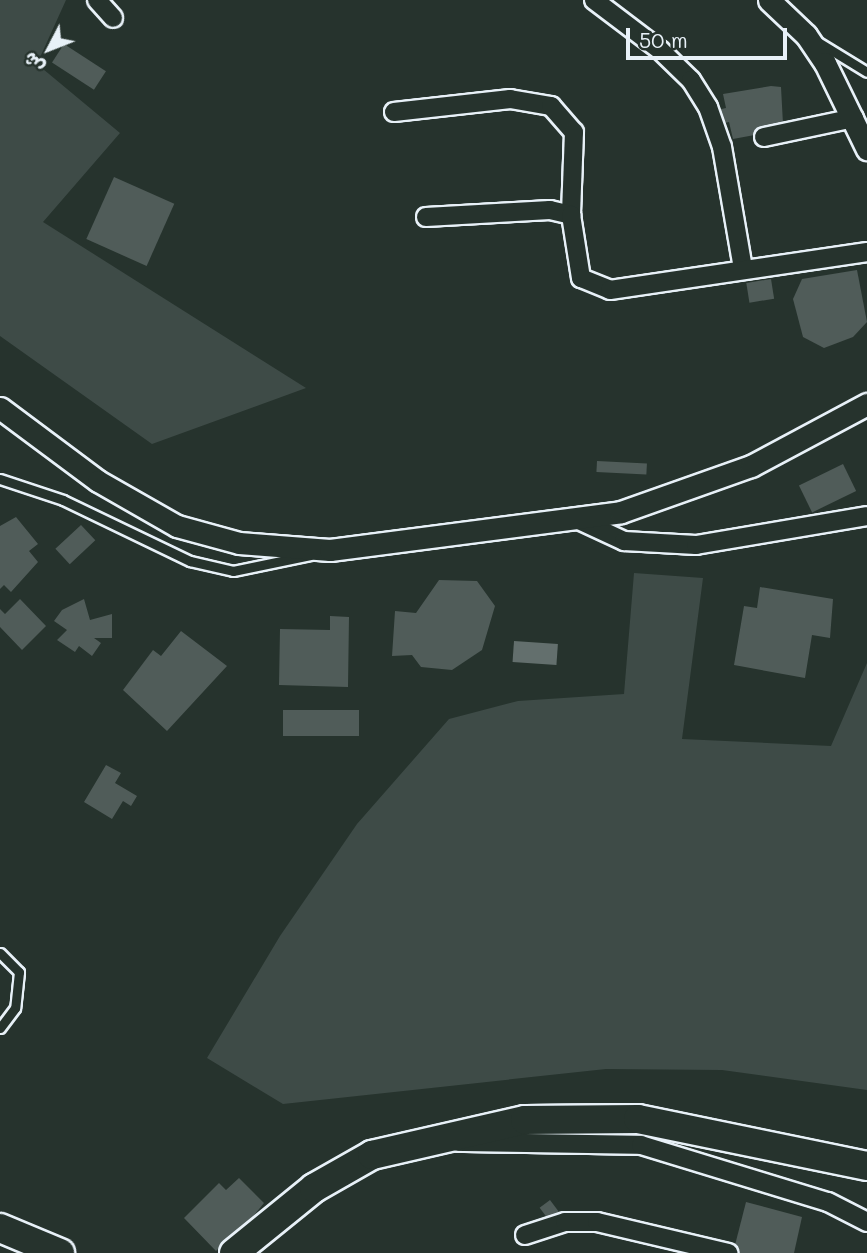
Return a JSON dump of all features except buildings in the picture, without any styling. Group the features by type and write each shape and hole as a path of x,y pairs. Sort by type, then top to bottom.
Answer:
{"main road":[{"path":"234,1253 314,1188 372,1155 525,1120 638,1119 867,1166"},
{"path":"0,1228 60,1253"}],"street":[{"path":"97,0 113,18"},
{"path":"594,0 660,50 691,80 708,107 722,147 743,268"},
{"path":"769,0 806,35 854,118 867,149"},
{"path":"394,112 510,99 551,106 574,132 571,215 581,278 591,286 610,290 743,268 867,252"},
{"path":"764,137 854,118"},
{"path":"426,217 550,210 571,215"},
{"path":"0,408 98,481 177,526 239,543 330,550 579,520 621,512 751,466 867,404"},
{"path":"579,520 624,541 696,545 867,516"},
{"path":"434,1140 531,1148 641,1145 828,1202 867,1222"},
{"path":"525,1235 565,1222 597,1222 728,1253"}],"lane":[{"path":"806,35 867,72"},
{"path":"0,479 63,500 190,561 233,571 330,550"},
{"path":"0,953 19,972 15,1008 0,1028"}],"shaded area":[{"path":"0,0 66,0 37,64 120,133 43,222 306,388 152,444 0,336"},
{"path":"634,573 703,578 682,739 831,746 867,663 867,1090 722,1070 606,1069 283,1104 207,1058 280,936 357,824 449,719 518,701 624,694"},
{"path":"514,641 558,644 556,665 513,662"}]}
